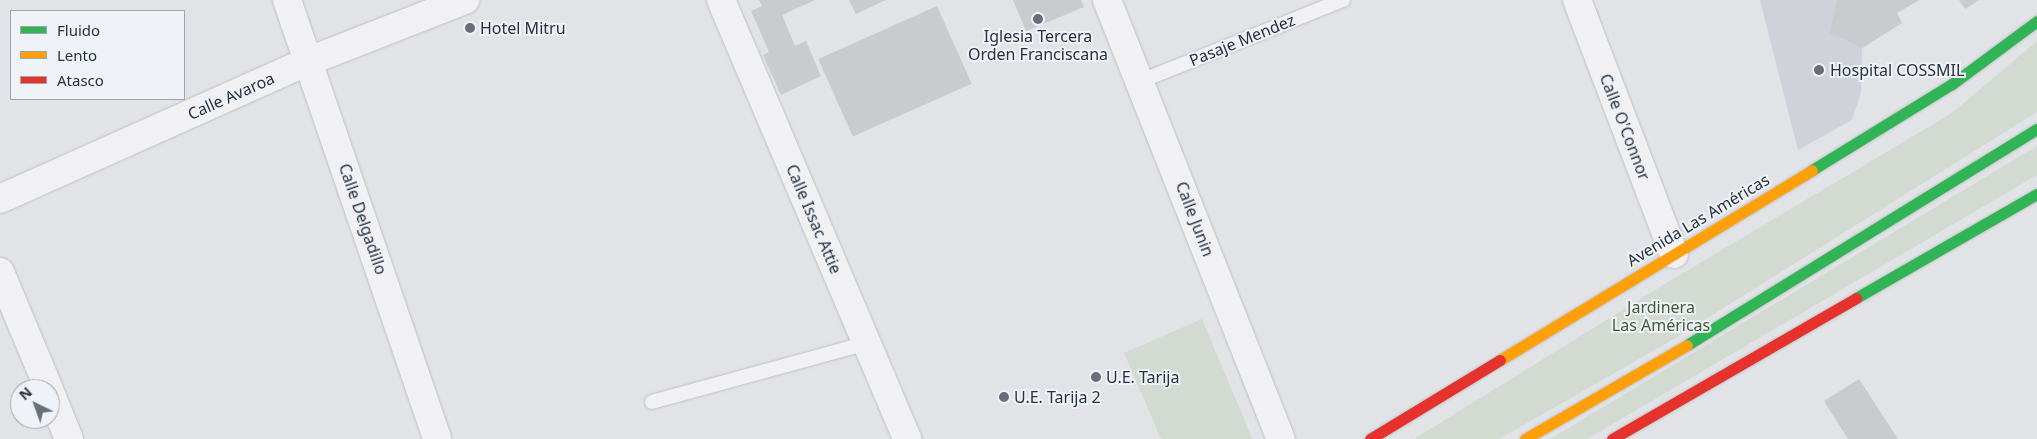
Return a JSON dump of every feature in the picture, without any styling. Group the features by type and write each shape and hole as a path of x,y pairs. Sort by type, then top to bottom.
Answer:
{"main road":[{"name":"Avenida Las Américas","path":"1370,439 1952,84 2037,21"},
{"path":"1525,439 1672,354 2037,129"},
{"path":"1612,439 2037,194"}],"street":[{"name":"Calle Delgadillo","path":"287,0 437,439"},
{"name":"Calle Avaroa","path":"0,199 309,61 465,0"},
{"name":"Calle Issac Attie","path":"721,0 907,439"},
{"name":"Calle Junin","path":"1107,0 1141,81 1281,439"},
{"name":"Calle O'Connor","path":"1577,0 1674,254"},
{"path":"0,272 44,379"},
{"path":"60,417 69,439"}],"lane":[{"name":"Pasaje Mendez","path":"1141,81 1342,0"},
{"path":"652,402 867,343"}],"shaded area":[{"name":"Hospital COSSMIL","path":"1760,0 1919,0 1897,13 1902,23 1862,48 1861,92 1852,120 1798,150"}],"green space":[{"name":"Jardinera Las Américas","path":"2037,41 2037,112 1672,340 1499,439 1414,439 1668,282 1952,113"},
{"name":"Jardinera Las Américas","path":"2037,146 2037,175 1587,439 1550,439"},
{"path":"1202,319 1252,438 1250,439 1161,439 1124,353"}],"building":[{"path":"759,0 815,0 782,15 795,46 806,41 821,76 781,95 763,55 769,52 751,11 762,6"},
{"path":"849,0 886,0 856,14"},
{"name":"Iglesia Tercera Orden Franciscana","path":"1013,0 1081,0 1084,7 1026,31"},
{"path":"1837,0 1919,0 1897,13 1902,23 1862,48 1830,33"},
{"path":"1959,0 1979,0 1965,9"},
{"path":"937,6 972,84 853,137 818,59"},
{"path":"1859,379 1898,439 1848,439 1824,401"}],"traffic: fast":[{"path":"1812,170 1952,84 2037,21"},
{"path":"1687,345 2037,129"},
{"path":"1856,298 2037,194"}],"traffic: slow":[{"path":"1500,360 1812,170"},
{"path":"1525,439 1687,345"}],"traffic: jam":[{"path":"1612,439 1856,298"},
{"path":"1370,439 1500,360"}],"place":[{"name":"Iglesia Tercera Orden Franciscana","path":"1038,19"},
{"name":"Hotel Mitru","path":"470,28"},
{"name":"Hospital COSSMIL","path":"1819,70"},
{"name":"U.E. Tarija","path":"1096,377"},
{"name":"U.E. Tarija 2","path":"1004,397"}]}
